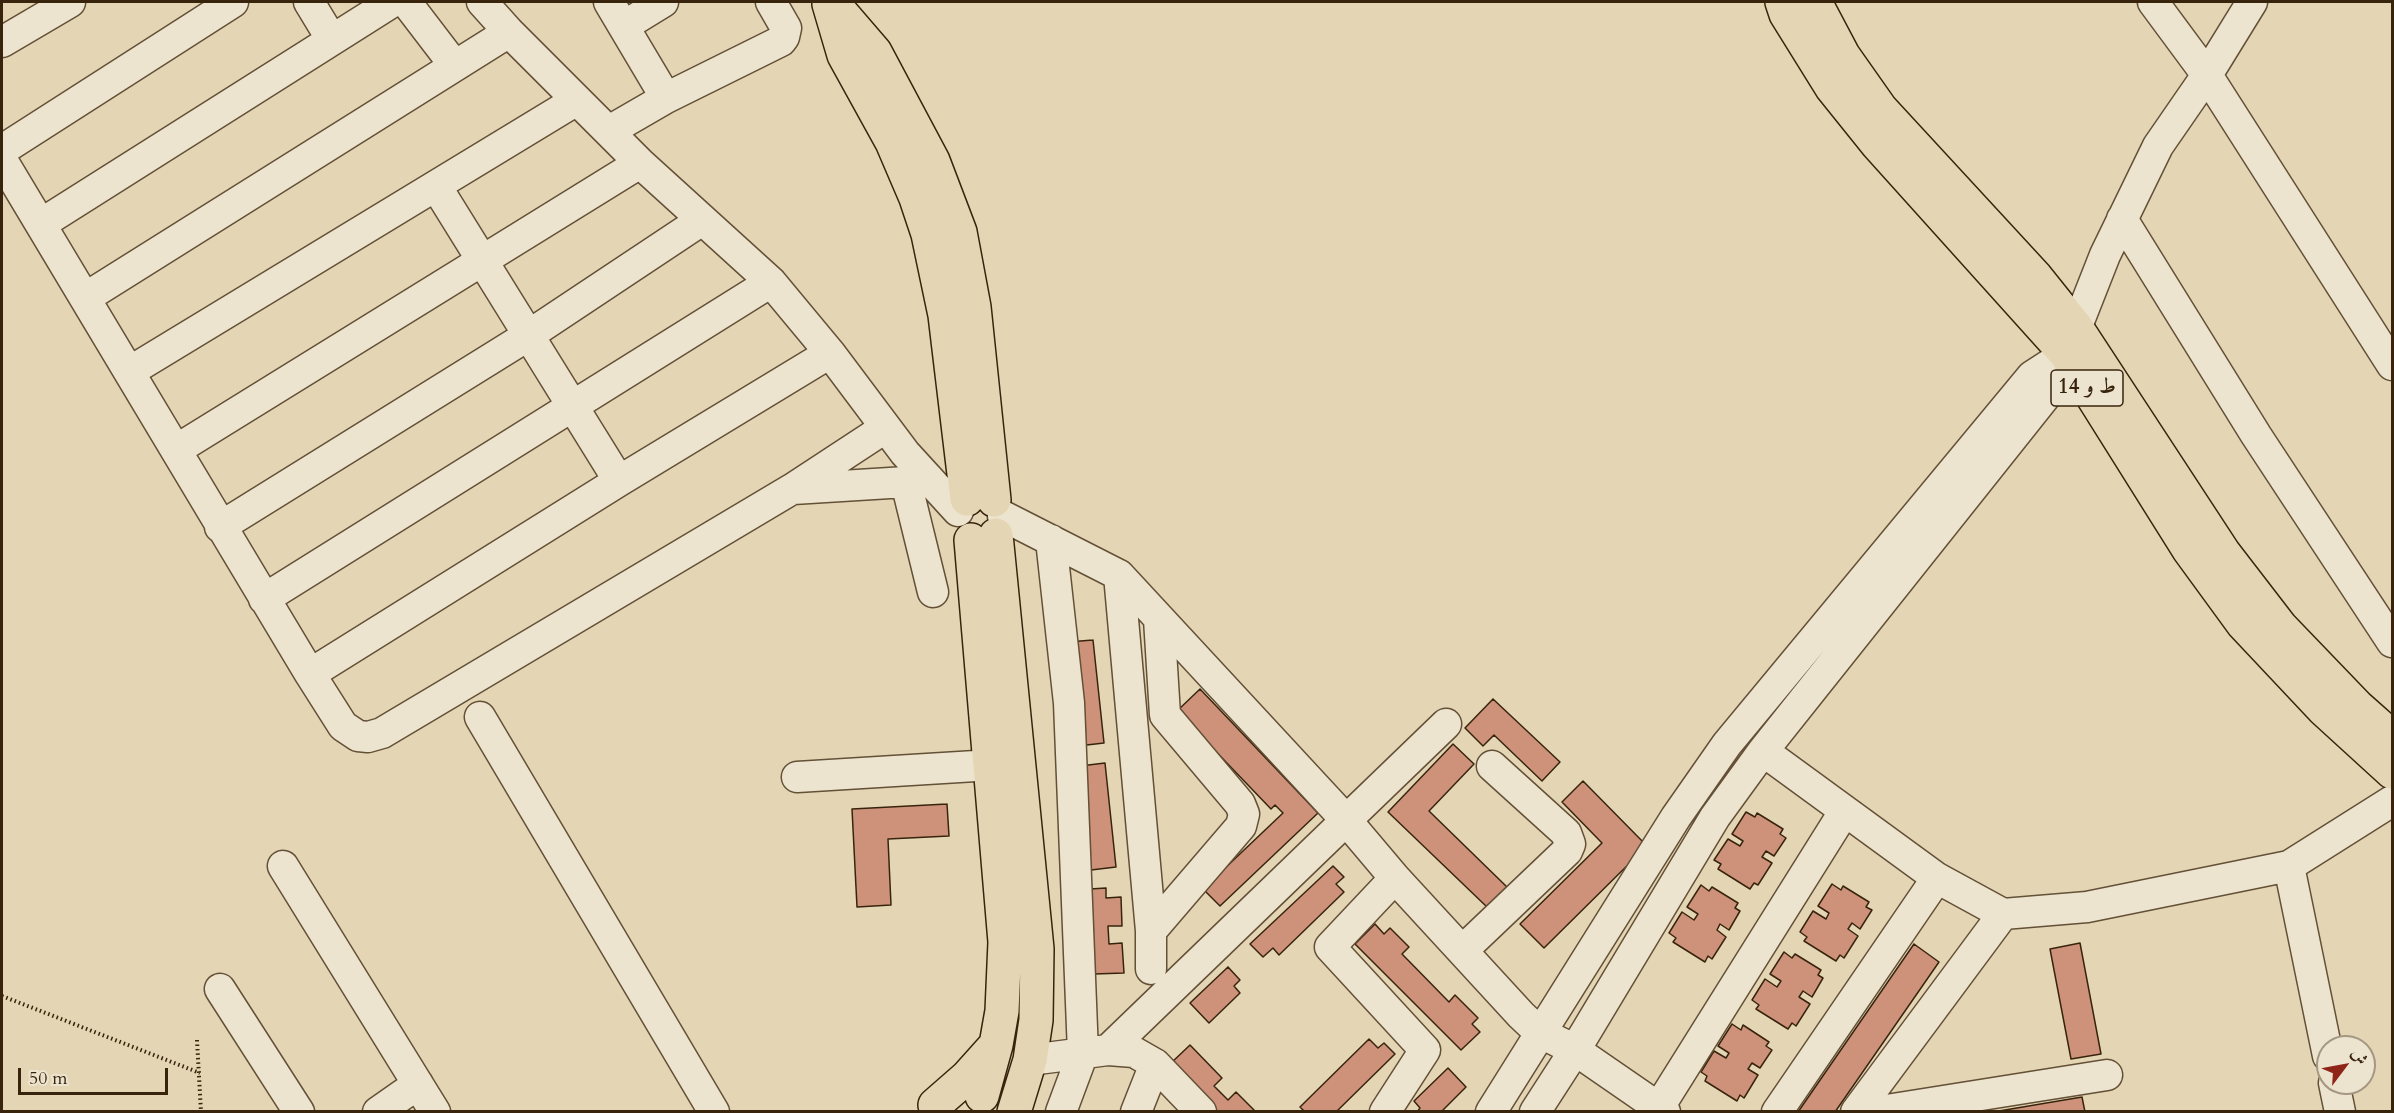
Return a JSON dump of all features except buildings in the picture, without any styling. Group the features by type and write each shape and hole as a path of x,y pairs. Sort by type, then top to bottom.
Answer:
{"main road":[{"path":"830,2 875,52 933,161 960,232 974,307 992,765 1005,942 1003,1001 996,1045 956,1104"},
{"name":"ط و 14","path":"1782,2 1786,14 1832,88 1877,144 2071,341 2189,550 2243,624 2323,709 2392,772"},
{"path":"1815,2 1843,55 1881,109 2036,277 2071,341 2238,572 2281,627 2357,706 2392,737"},
{"path":"981,517 1037,949 1036,1020 1030,1060 1012,1112"},
{"path":"956,1104 967,1077 996,1045"},
{"path":"956,1104 999,1097 1012,1112"}],"street":[{"path":"2,42 70,2"},
{"path":"2,150 233,2"},
{"path":"309,2 332,40"},
{"path":"41,224 392,2"},
{"path":"406,2 455,66"},
{"path":"482,2 640,163 771,282 830,353 885,428 917,480 933,592"},
{"path":"663,2 616,14 666,98"},
{"path":"609,131 666,98 781,41 786,28 771,2"},
{"path":"2152,2 2207,75 2392,365"},
{"path":"1535,1112 1575,1050 1715,817 1763,751 2048,393 2104,255 2158,146 2207,75 2252,2"},
{"path":"85,298 509,32"},
{"path":"129,372 577,100"},
{"path":"2,160 310,674 343,726 358,736 375,736 792,489 885,428"},
{"path":"176,450 640,163"},
{"path":"436,186 619,481"},
{"path":"2122,219 2256,435 2392,642"},
{"path":"220,527 529,335 702,220"},
{"path":"264,599 771,282"},
{"path":"1491,1112 1539,1032 1676,817 1727,744 2032,376 2071,341"},
{"path":"310,674 619,481 830,353"},
{"path":"792,489 917,480 981,517 1051,540 1119,575 1346,820 1395,878 1539,1032 1575,1050 1660,1110 1844,812"},
{"path":"1051,540 1069,703 1095,1052"},
{"path":"1119,575 1150,931 1151,969"},
{"path":"1150,931 1241,826 1244,814 1240,804 1165,715 1159,619"},
{"path":"480,717 714,1112"},
{"path":"1061,1112 1095,1052 1346,820 1446,724"},
{"path":"1763,751 1937,878 2003,914 2087,907 2289,866 2392,801"},
{"path":"797,777 992,765"},
{"path":"1463,950 1567,851 1570,844 1566,833 1492,766"},
{"path":"283,866 435,1112"},
{"path":"2289,866 2324,1035"},
{"path":"1385,1112 1425,1050 1330,946 1395,878"},
{"path":"1777,1112 1937,878"},
{"path":"1856,1112 2003,914"},
{"path":"220,989 299,1112"},
{"path":"1030,1060 1095,1052 1134,1052 1155,1064 1201,1112"},
{"path":"1136,1112 1155,1064"},
{"path":"1874,1112 2107,1075"},
{"path":"378,1112 418,1084"},
{"path":"2336,1095 2340,1112"}],"path":[{"path":"2,996 200,1073"},
{"path":"197,1040 201,1112"}]}
